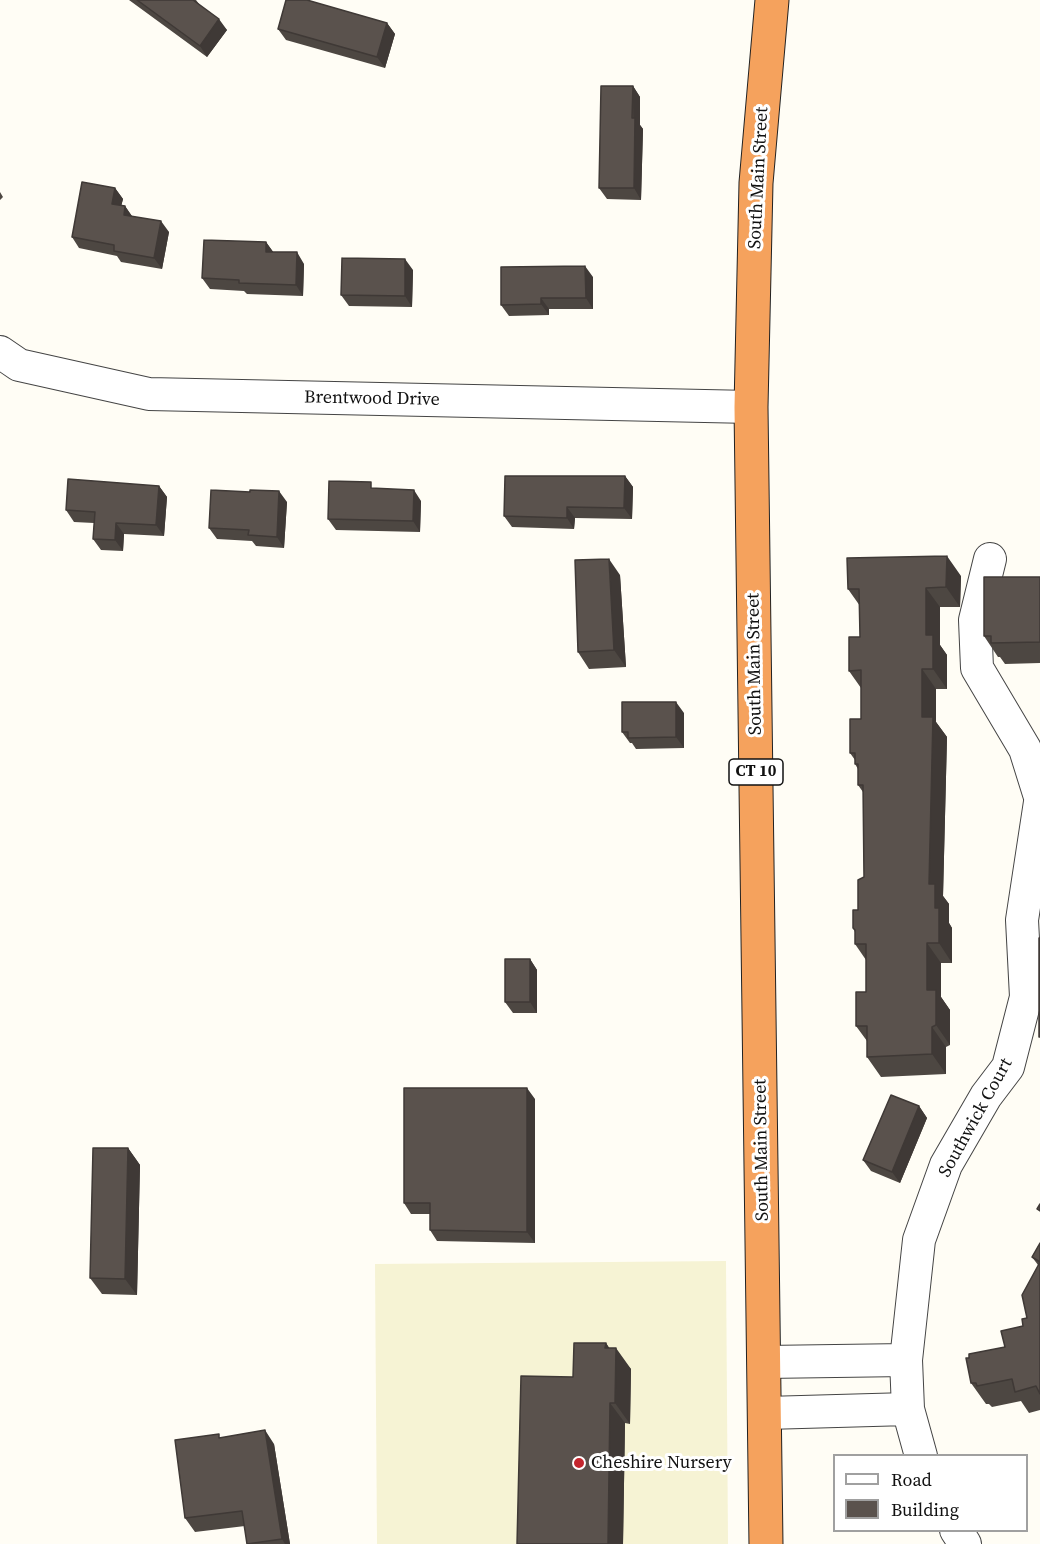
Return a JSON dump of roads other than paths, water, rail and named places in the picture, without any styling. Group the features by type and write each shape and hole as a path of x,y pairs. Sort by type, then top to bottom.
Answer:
{"highway":[{"name":"South Main Street","path":"765,1544 766,1413 751,407 756,183 772,0"}],"street":[{"name":"Brentwood Drive","path":"0,352 20,365 149,394 751,407"},
{"path":"990,559 975,620 977,668 1025,749 1040,797"},
{"name":"Southwick Court","path":"921,1454 908,1409 906,1360 919,1240 946,1165 986,1096 1008,1067 1026,997 1022,920 1040,802"},
{"path":"765,1362 906,1360"},
{"path":"766,1413 908,1409"}],"place":[{"name":"Cheshire Nursery","path":"579,1463"}]}
